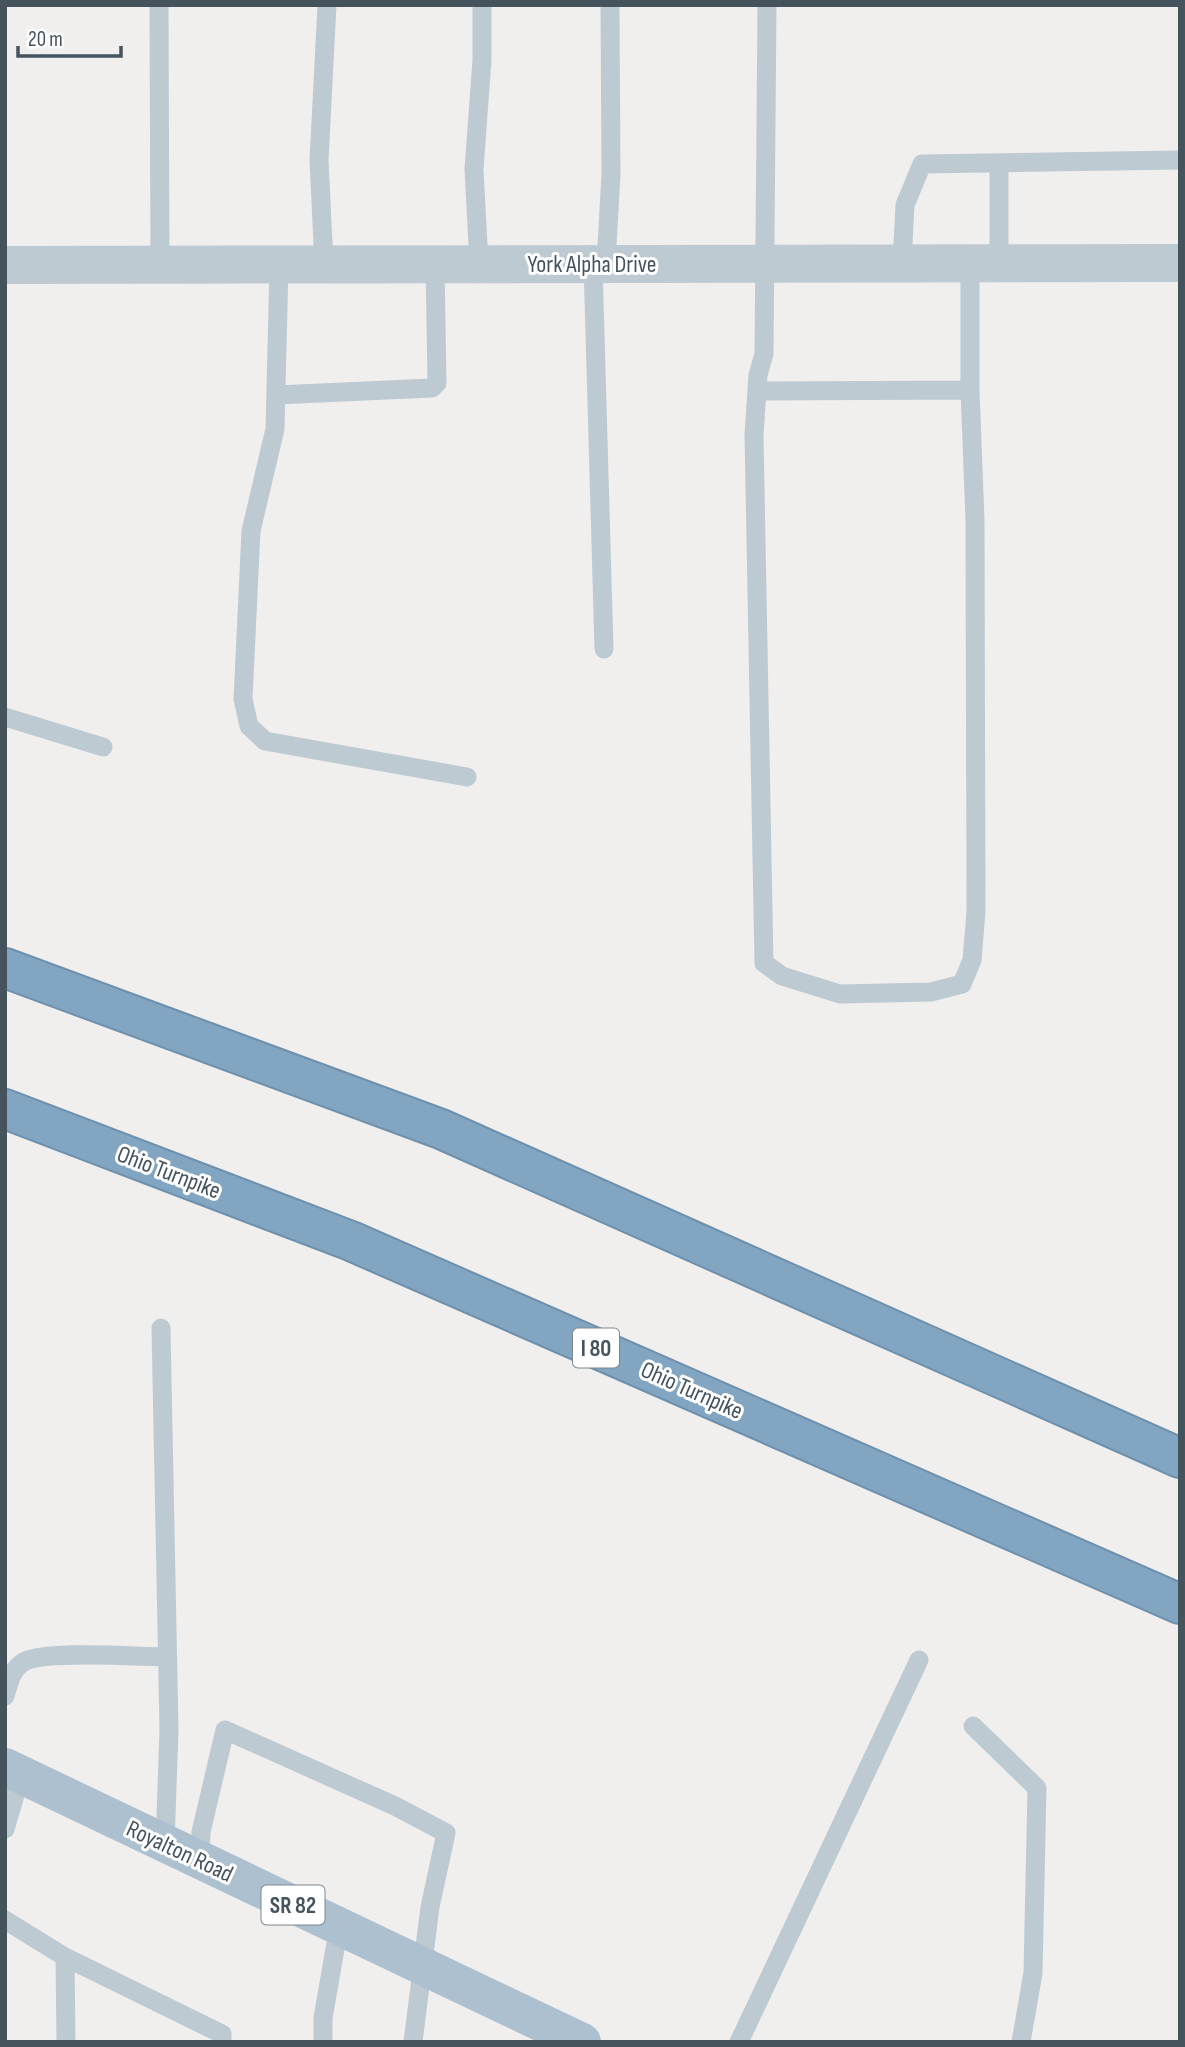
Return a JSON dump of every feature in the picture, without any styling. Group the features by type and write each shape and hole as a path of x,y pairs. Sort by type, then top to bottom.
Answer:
{"highway":[{"path":"5,968 440,1129 1180,1458"},
{"name":"Ohio Turnpike","path":"5,1110 351,1241 1180,1604"}],"main road":[{"name":"Royalton Road","path":"13,1771 582,2042"}],"street":[{"name":"York Alpha Drive","path":"5,265 1180,263"}],"lane":[{"path":"159,5 160,265"},
{"path":"324,265 319,160 327,5"},
{"path":"479,264 474,169 482,60 482,5"},
{"path":"604,649 600,264 611,174 610,5"},
{"path":"767,5 764,354 758,375 754,435 764,963 782,976 840,994 931,992 962,984 972,960 976,912 975,520 970,390 984,263 999,163"},
{"path":"902,263 905,205 922,164 1180,160"},
{"path":"276,396 432,388 438,383 435,264"},
{"path":"279,265 275,429 251,531 243,699 249,726 265,741 467,777"},
{"path":"757,391 970,390"},
{"path":"5,717 103,747"},
{"path":"161,1328 169,1730 165,1844"},
{"path":"5,1696 10,1676 23,1662 43,1655 167,1657"},
{"path":"739,2042 919,1660"},
{"path":"973,1726 1037,1788 1033,1973 1021,2042"},
{"path":"200,1861 201,1832 225,1730 395,1805 446,1833 430,1907 413,2042"},
{"path":"5,1829 13,1771"},
{"path":"5,1920 65,1957 222,2034 222,2042"},
{"path":"323,2042 323,2018 339,1926"},
{"path":"65,1957 66,2042"}]}
